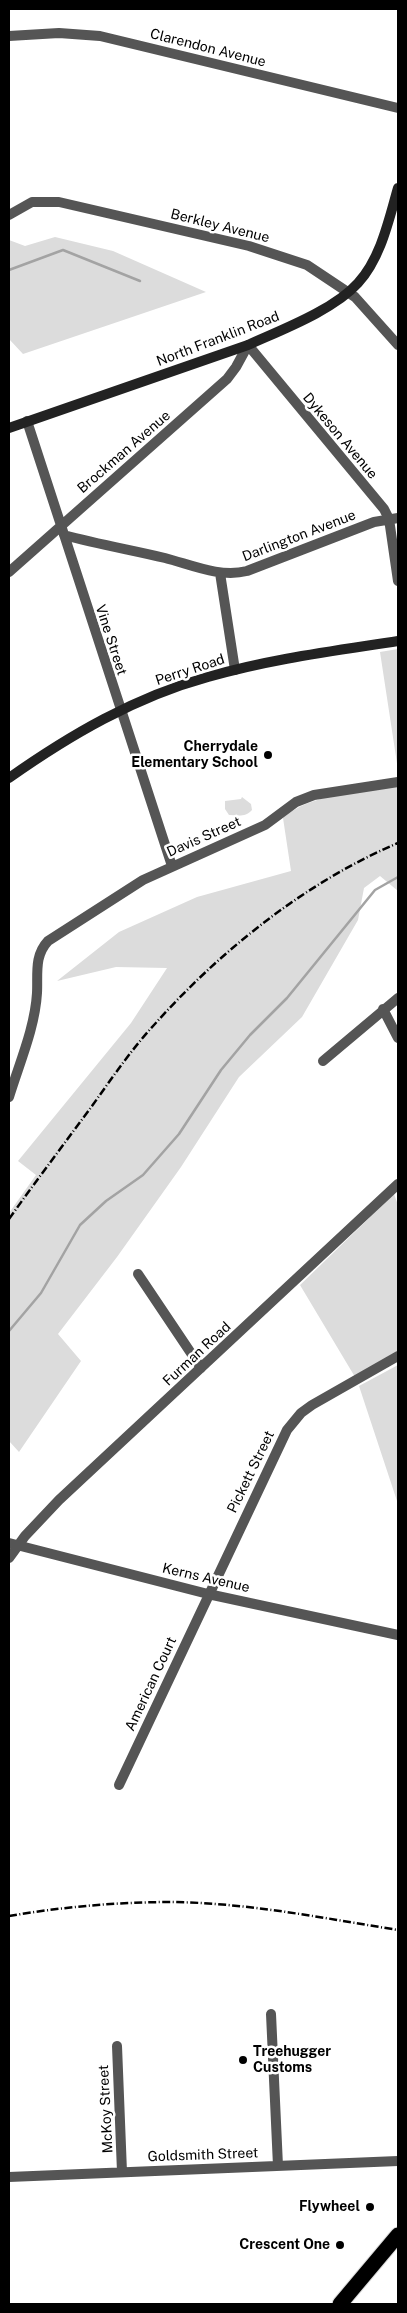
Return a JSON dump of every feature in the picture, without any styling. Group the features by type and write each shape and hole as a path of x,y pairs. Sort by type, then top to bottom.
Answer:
{"highway":[{"path":"340,2304 398,2235"}],"street":[{"name":"Clarendon Avenue","path":"9,36 59,32 100,36 398,108"},
{"name":"North Franklin Road","path":"9,428 248,345 327,307 358,284 373,261 398,192"},
{"name":"Berkley Avenue","path":"9,215 32,202 59,202 280,255 313,268 348,292 398,345"},
{"name":"Dykeson Avenue","path":"248,345 272,378 376,500 394,518 398,581"},
{"name":"Brockman Avenue","path":"9,572 63,530 227,379 248,345"},
{"name":"Vine Street","path":"27,421 172,866"},
{"name":"Darlington Avenue","path":"63,530 106,546 164,558 220,573 248,571 357,529 394,518"},
{"path":"220,573 234,670"},
{"name":"Perry Road","path":"9,778 66,740 120,711 180,686 234,670 289,658 398,641"},
{"name":"Davis Street","path":"9,1097 32,1022 37,995 39,955 43,946 118,894 172,866 265,825 296,802 307,797 398,782"},
{"path":"323,1062 398,998"},
{"path":"383,1009 398,1038"},
{"name":"Furman Road","path":"9,1558 13,1544 398,1184"},
{"path":"138,1274 201,1368"},
{"name":"Pickett Street","path":"208,1594 282,1438 293,1422 312,1405 398,1356"},
{"name":"Kerns Avenue","path":"13,1544 208,1594 398,1636"},
{"name":"American Court","path":"119,1785 208,1594"},
{"path":"271,2014 278,2166"},
{"name":"McKoy Street","path":"117,2046 122,2172"},
{"name":"Goldsmith Street","path":"9,2177 398,2161"}],"shaded area":[{"path":"55,237 113,251 206,292 23,354 9,339 9,240 25,246"},
{"path":"398,649 398,770 380,652"},
{"path":"398,785 398,891 380,876 364,888 358,920 302,1017 239,1077 181,1167 117,1257 58,1334 81,1361 19,1452 9,1441 9,1213 36,1175 18,1161 131,1023 167,968 116,967 57,981 119,932 197,897 291,871 283,818 294,810 338,795"},
{"path":"242,797 251,804 252,810 244,815 229,815 225,809 225,801 241,799"},
{"path":"394,1194 398,1205 398,1352 355,1377 300,1285"},
{"path":"398,1365 398,1504 359,1386"}],"waterway":[{"path":"9,270 63,250 140,281"},
{"path":"9,1331 41,1293 80,1225 106,1201 143,1175 179,1134 221,1070 250,1035 287,998 375,890 398,877"}],"railway":[{"path":"9,1219 137,1044 207,970 267,920 298,898 330,877 398,843"},
{"path":"9,1916 110,1904 151,1902 200,1903 285,1912 398,1930"}],"place":[{"name":"Cherrydale Elementary School","path":"268,755"},
{"name":"Treehugger Customs","path":"243,2060"},
{"name":"Flywheel","path":"370,2207"},
{"name":"Crescent One","path":"340,2245"}]}
